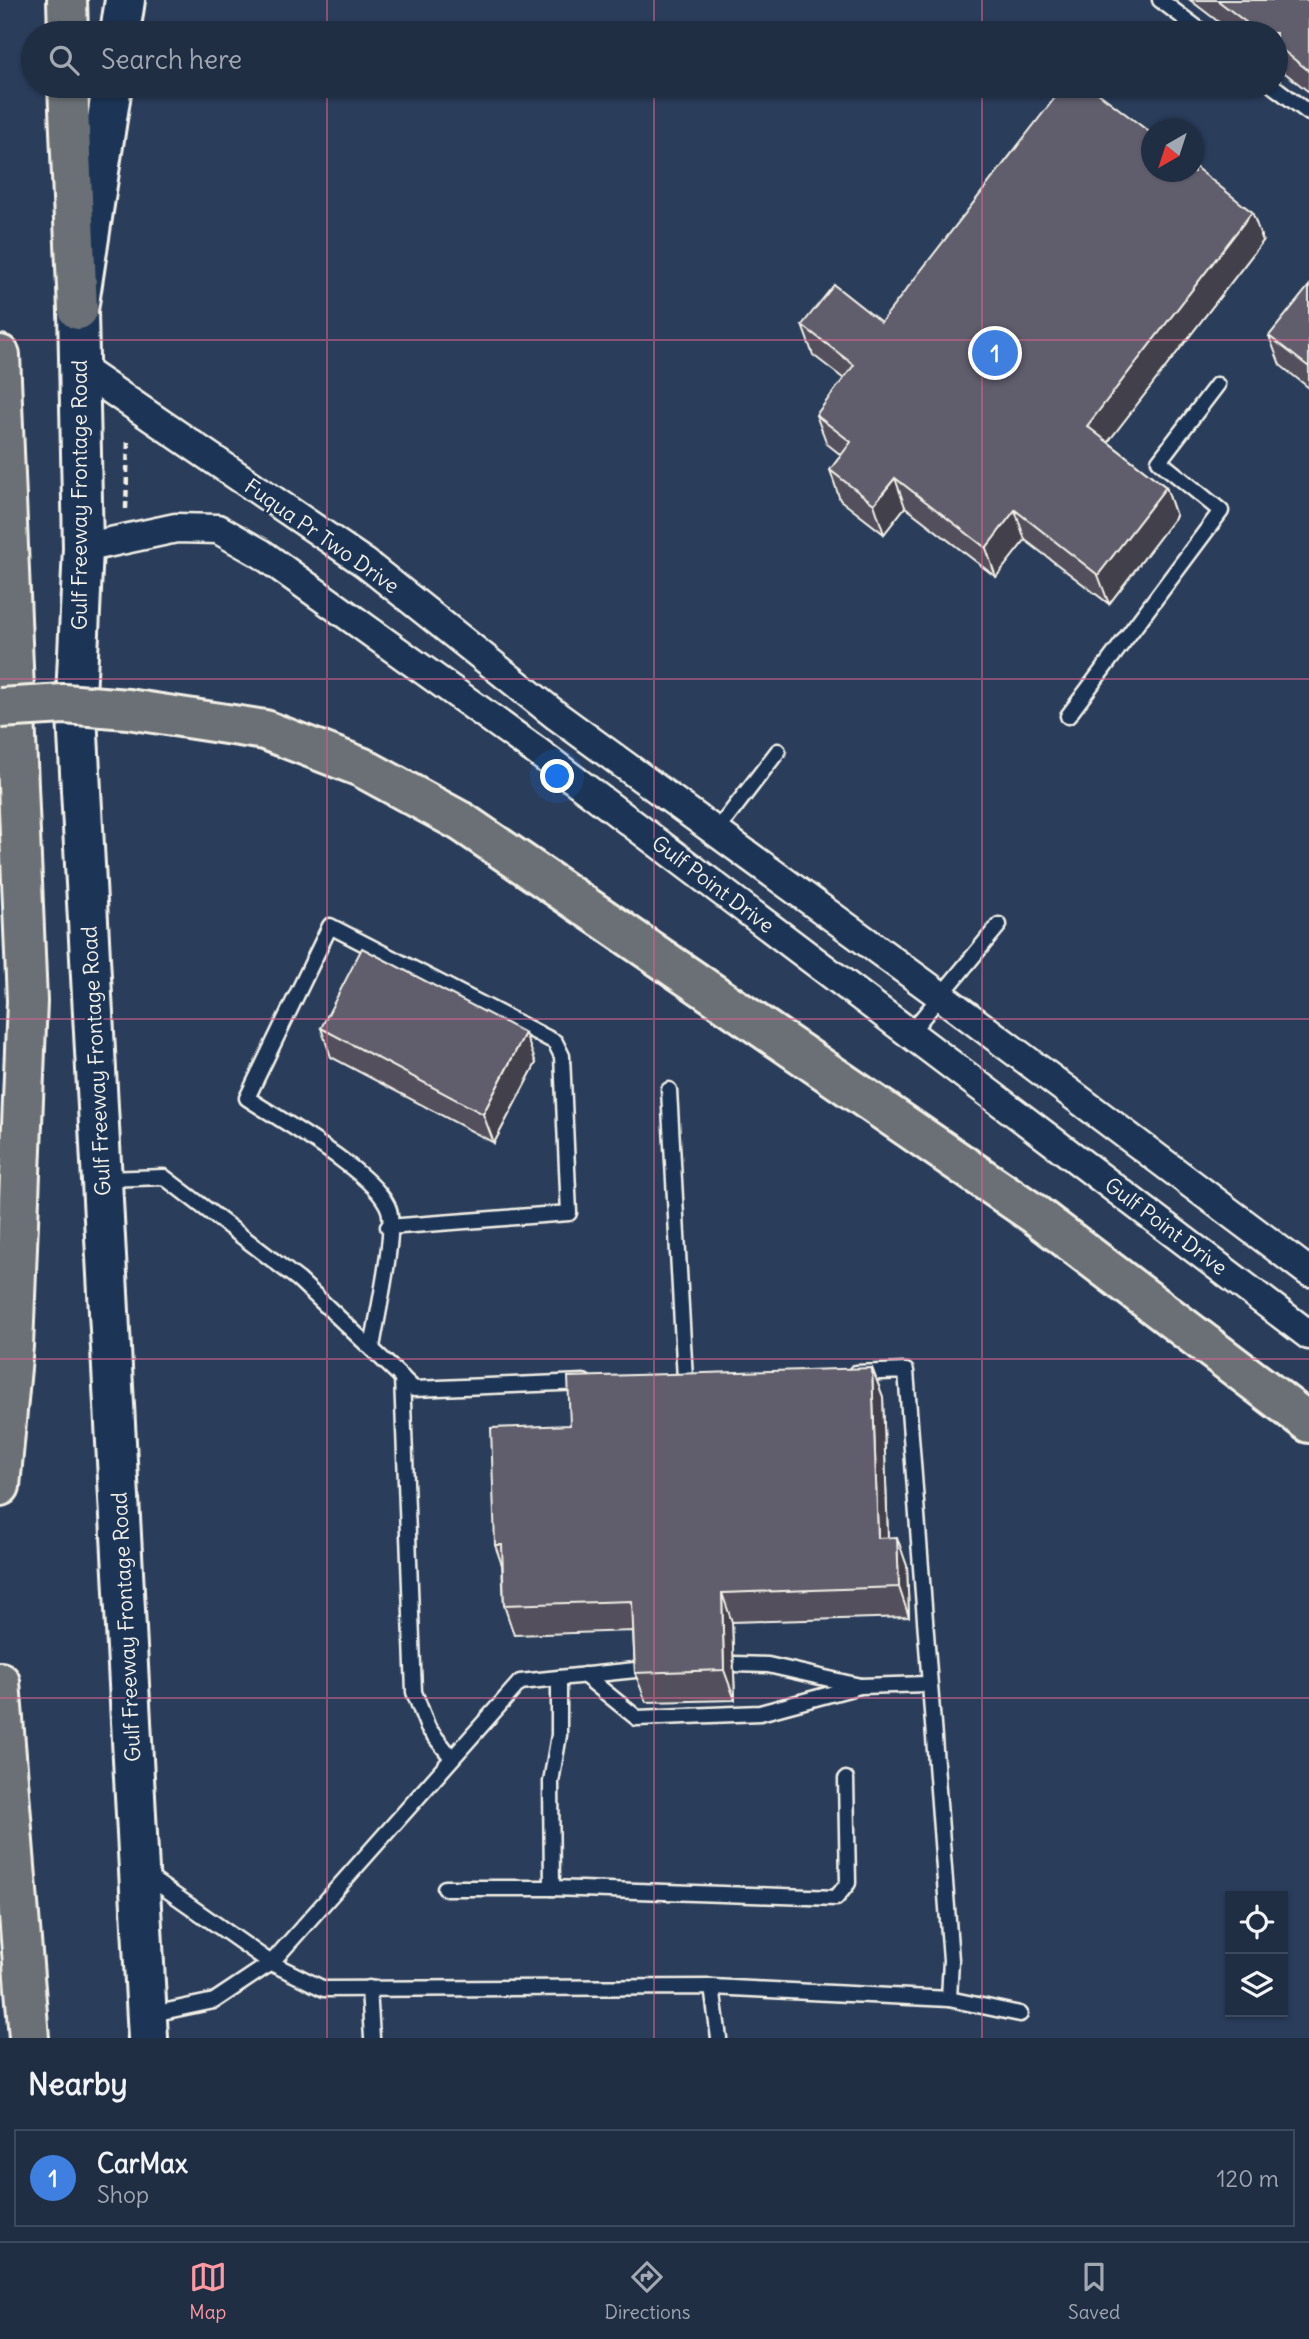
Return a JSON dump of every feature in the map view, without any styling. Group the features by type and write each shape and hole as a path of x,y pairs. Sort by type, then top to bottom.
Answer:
{"highway":[{"path":"67,0 68,21"},
{"path":"69,98 78,310"},
{"path":"0,355 27,1001 13,1346 0,1486"},
{"path":"0,708 77,705 265,730 361,767 462,822 1033,1213 1309,1423"},
{"path":"0,1682 29,2038"}],"main road":[{"path":"122,21 125,0"},
{"name":"Gulf Freeway Frontage Road","path":"110,98 78,310 83,548 76,697 148,2027"}],"street":[{"name":"Fuqua Pr Two Drive","path":"78,367 365,563 558,717"},
{"name":"Gulf Point Drive","path":"83,548 176,528 218,529 262,554 535,750 1309,1335"},
{"name":"Gulf Point Drive","path":"558,717 941,996 1309,1272"},
{"path":"535,750 558,717"}],"lane":[{"path":"1160,0 1188,21"},
{"path":"1288,97 1309,113"},
{"path":"1068,716 1221,512 1159,461 1217,385"},
{"path":"716,832 778,751"},
{"path":"911,1033 999,925"},
{"path":"372,1348 386,1263 388,1227 389,1211 375,1189 345,1162 247,1098 330,926 555,1042 562,1056 569,1213 388,1227"},
{"path":"669,1090 685,1379"},
{"path":"102,1179 164,1177 299,1280 414,1388 604,1382"},
{"path":"837,1373 906,1371 951,1960 949,1999"},
{"path":"402,1377 414,1692 428,1728 452,1758"},
{"path":"734,1664 768,1665 860,1686"},
{"path":"148,2027 214,2001 271,1963 520,1682 645,1670"},
{"path":"584,1675 637,1718 760,1713 860,1686 928,1684"},
{"path":"552,1888 551,1782 559,1735 559,1678"},
{"path":"445,1888 552,1888 836,1898 848,1883 846,1779"},
{"path":"139,1870 271,1963 324,1989 712,1987 949,1999 1020,2014"},
{"path":"712,1987 719,2038"},
{"path":"369,1989 372,2038"}],"path":[{"path":"126,520 128,438"}],"building":[{"path":"1217,0 1309,0 1309,71 1288,54 1288,21 1244,21"},
{"path":"1055,98 1105,98 1141,126 1141,182 1204,182 1204,174 1252,212 1087,426 1166,487 1098,575 1015,510 986,548 895,478 874,504 830,470 851,442 816,415 854,365 802,325 834,285 881,322"},
{"path":"1309,286 1309,367 1269,336"},
{"path":"362,948 525,1033 483,1114 321,1028"},
{"path":"872,1368 878,1538 897,1537 899,1587 722,1593 724,1670 635,1673 632,1601 504,1605 502,1545 495,1545 491,1428 570,1425 568,1377"}],"place":[{"name":"CarMax","path":"995,353"}]}
